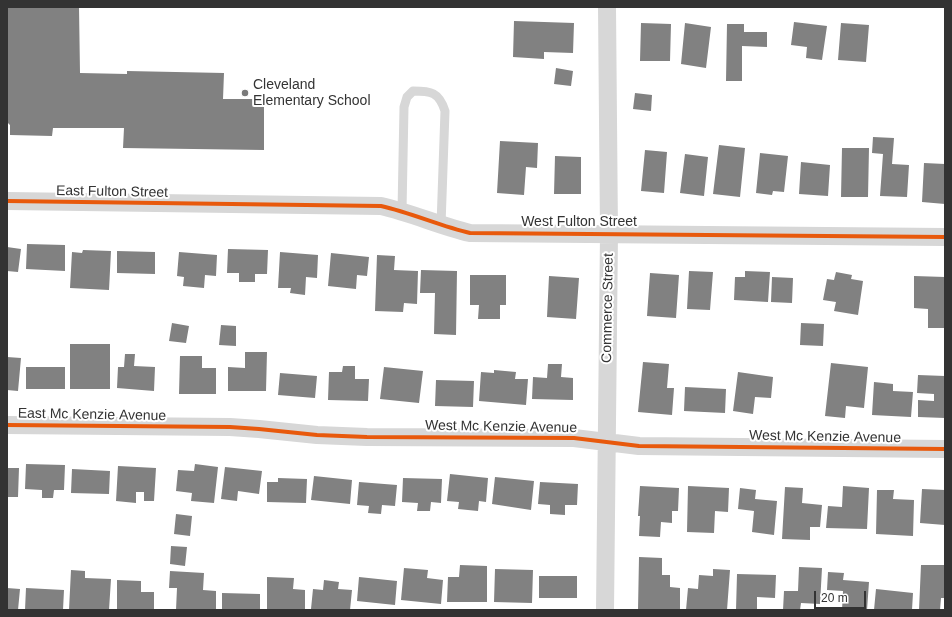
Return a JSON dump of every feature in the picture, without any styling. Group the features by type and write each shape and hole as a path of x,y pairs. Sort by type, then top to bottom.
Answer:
{"street":[{"name":"Commerce Street","path":"605,610 609,234 607,7"},
{"name":"East Fulton Street","path":"7,201 217,205"},
{"name":"West Fulton Street","path":"217,205 381,206 402,211 441,225 470,233 945,237"},
{"name":"East Mc Kenzie Avenue","path":"7,426 177,427"},
{"name":"West Mc Kenzie Avenue","path":"177,427 259,429 317,435 367,437 574,438 639,446 945,450"}],"lane":[{"path":"402,211 404,107 407,96 413,91 428,91 436,94 441,100 445,111 441,225"}],"building":[{"name":"Cleveland Elementary School","path":"8,7 79,7 80,73 127,74 127,71 224,73 223,99 264,99 264,150 123,148 124,128 53,128 52,136 10,135 10,125 7,122"},
{"path":"514,21 574,23 573,53 544,52 544,59 513,57"},
{"path":"794,22 827,26 822,60 806,58 807,47 791,45"},
{"path":"641,23 671,24 670,61 640,61"},
{"path":"685,23 711,27 706,68 681,64"},
{"path":"841,23 869,25 866,62 838,60"},
{"path":"727,24 744,24 744,32 767,32 767,47 742,46 742,81 726,81"},
{"path":"556,68 573,71 571,86 554,84"},
{"path":"635,93 652,95 651,111 633,109"},
{"path":"873,137 894,138 892,164 909,165 907,197 880,196 883,154 872,153"},
{"path":"500,141 538,143 537,168 526,167 524,195 497,193"},
{"path":"719,145 745,148 740,197 713,194"},
{"path":"842,148 869,148 868,197 841,197"},
{"path":"645,150 667,152 664,193 641,191"},
{"path":"760,153 788,156 784,192 773,191 772,195 756,193"},
{"path":"685,154 708,157 704,196 680,193"},
{"path":"555,156 581,157 581,194 554,194"},
{"path":"801,162 830,165 828,196 799,194"},
{"path":"924,163 945,164 945,204 922,202"},
{"path":"27,244 65,245 65,271 26,269"},
{"path":"7,247 21,249 18,272 7,271"},
{"path":"228,249 268,250 267,274 255,274 255,282 239,282 239,273 227,273"},
{"path":"83,250 111,251 109,290 70,288 72,252 82,253"},
{"path":"117,251 155,252 155,274 117,273"},
{"path":"179,252 217,255 216,276 205,275 204,288 183,286 184,277 177,276"},
{"path":"280,252 318,255 317,278 306,277 305,295 290,293 291,288 278,288"},
{"path":"331,253 369,257 367,276 357,275 356,289 328,286"},
{"path":"377,255 395,256 394,270 418,271 417,304 404,303 403,312 375,311"},
{"path":"421,270 457,271 456,335 434,334 435,293 420,293"},
{"path":"689,271 713,272 710,310 687,309"},
{"path":"745,271 770,272 768,302 734,300 735,277 745,277"},
{"path":"836,272 852,275 851,279 863,281 858,315 834,311 836,302 823,300 827,279 834,280"},
{"path":"650,273 679,275 676,318 647,316"},
{"path":"470,275 506,275 506,305 500,305 500,319 478,319 479,305 470,305"},
{"path":"549,276 579,278 576,319 547,317"},
{"path":"914,276 945,277 945,328 928,328 928,309 914,308"},
{"path":"772,277 793,278 792,303 771,302"},
{"path":"172,323 189,326 186,343 169,341"},
{"path":"801,323 824,324 823,346 800,345"},
{"path":"221,325 236,326 236,346 219,345"},
{"path":"70,344 110,344 110,389 70,389"},
{"path":"245,352 267,352 266,391 228,391 228,367 245,368"},
{"path":"125,354 135,354 134,366 155,367 154,391 117,388 118,367 124,367"},
{"path":"180,356 202,356 202,368 216,368 216,394 179,394"},
{"path":"7,357 21,358 18,391 7,390"},
{"path":"643,362 669,364 667,388 674,388 672,415 638,412"},
{"path":"831,363 868,367 864,408 846,406 845,418 825,416"},
{"path":"548,364 562,364 561,377 573,378 573,400 532,399 533,377 547,378"},
{"path":"343,366 355,366 355,379 369,379 368,401 328,400 329,372 342,372"},
{"path":"26,367 65,367 65,389 26,389"},
{"path":"384,367 423,371 419,403 380,399"},
{"path":"494,370 516,372 515,379 528,379 526,405 479,401 481,372 494,373"},
{"path":"738,372 773,377 771,398 755,397 753,414 733,411"},
{"path":"280,373 317,376 315,398 278,395"},
{"path":"918,375 945,376 945,418 918,417 918,400 934,401 934,394 917,393"},
{"path":"436,380 474,381 473,407 435,406"},
{"path":"874,382 893,384 893,391 913,392 911,417 872,415"},
{"path":"685,387 726,389 725,413 684,411"},
{"path":"26,464 65,465 64,490 54,490 53,498 42,498 42,490 25,489"},
{"path":"195,464 218,467 214,503 191,501 192,493 176,491 178,470 194,471"},
{"path":"118,466 156,468 154,501 144,501 144,492 136,492 136,503 116,501"},
{"path":"225,467 262,471 259,494 238,491 237,501 221,499"},
{"path":"7,468 19,468 18,497 7,497"},
{"path":"72,469 110,471 109,494 71,493"},
{"path":"450,474 488,478 486,502 479,501 478,511 458,509 459,502 447,501"},
{"path":"314,476 352,480 350,504 311,500"},
{"path":"495,477 534,481 531,510 492,504"},
{"path":"278,478 307,479 306,503 267,502 267,482 278,482"},
{"path":"403,478 442,479 441,503 431,502 430,511 417,511 418,503 402,502"},
{"path":"359,482 397,485 395,506 382,505 381,514 368,513 369,506 357,505"},
{"path":"540,482 578,484 577,505 565,505 565,515 550,514 550,505 538,504"},
{"path":"640,486 679,488 678,511 672,511 672,523 661,522 660,537 639,536 640,516 638,516"},
{"path":"688,486 729,488 728,512 715,511 714,533 687,532"},
{"path":"843,486 869,488 867,529 826,528 828,506 842,507"},
{"path":"785,487 803,488 802,503 822,505 820,527 810,527 810,540 782,539"},
{"path":"740,488 756,490 755,499 777,501 774,535 752,532 754,511 738,509"},
{"path":"922,489 945,490 945,525 920,523"},
{"path":"877,490 894,490 893,499 914,500 913,536 876,534"},
{"path":"176,514 192,516 190,536 174,534"},
{"path":"171,546 187,547 185,566 170,564"},
{"path":"639,557 662,558 662,575 670,575 670,587 680,588 680,610 638,610"},
{"path":"460,565 487,566 487,602 447,602 448,577 459,577"},
{"path":"921,565 945,565 945,598 941,598 940,610 919,610"},
{"path":"799,567 822,568 820,604 801,603 800,610 783,610 784,591 798,591"},
{"path":"404,568 428,570 427,578 443,580 441,604 401,600"},
{"path":"495,569 533,570 532,603 494,602"},
{"path":"713,569 730,570 727,610 686,610 688,588 698,589 699,575 713,576"},
{"path":"71,570 85,571 85,578 111,579 109,610 69,610"},
{"path":"170,571 204,573 203,590 216,591 216,610 176,610 177,588 169,588"},
{"path":"828,572 844,573 843,580 869,582 867,610 842,610 843,591 827,590"},
{"path":"737,574 776,575 775,598 757,597 757,610 736,610"},
{"path":"539,576 577,576 577,598 539,598"},
{"path":"267,577 294,578 293,589 305,590 305,610 267,610"},
{"path":"359,577 397,581 395,605 357,601"},
{"path":"117,580 141,581 141,592 154,592 154,610 117,610"},
{"path":"324,580 339,582 338,589 352,590 350,610 311,609 313,589 323,590"},
{"path":"7,588 20,589 18,610 7,610"},
{"path":"26,588 64,590 63,610 25,610"},
{"path":"876,589 913,593 912,610 874,610"},
{"path":"222,593 260,594 260,610 222,610"}],"cycle path":[{"path":"7,201 381,206 470,233 945,237"},
{"path":"7,425 230,427 317,435 367,437 574,438 639,446 945,449"}],"place":[{"name":"Cleveland Elementary School","path":"245,93"}]}
